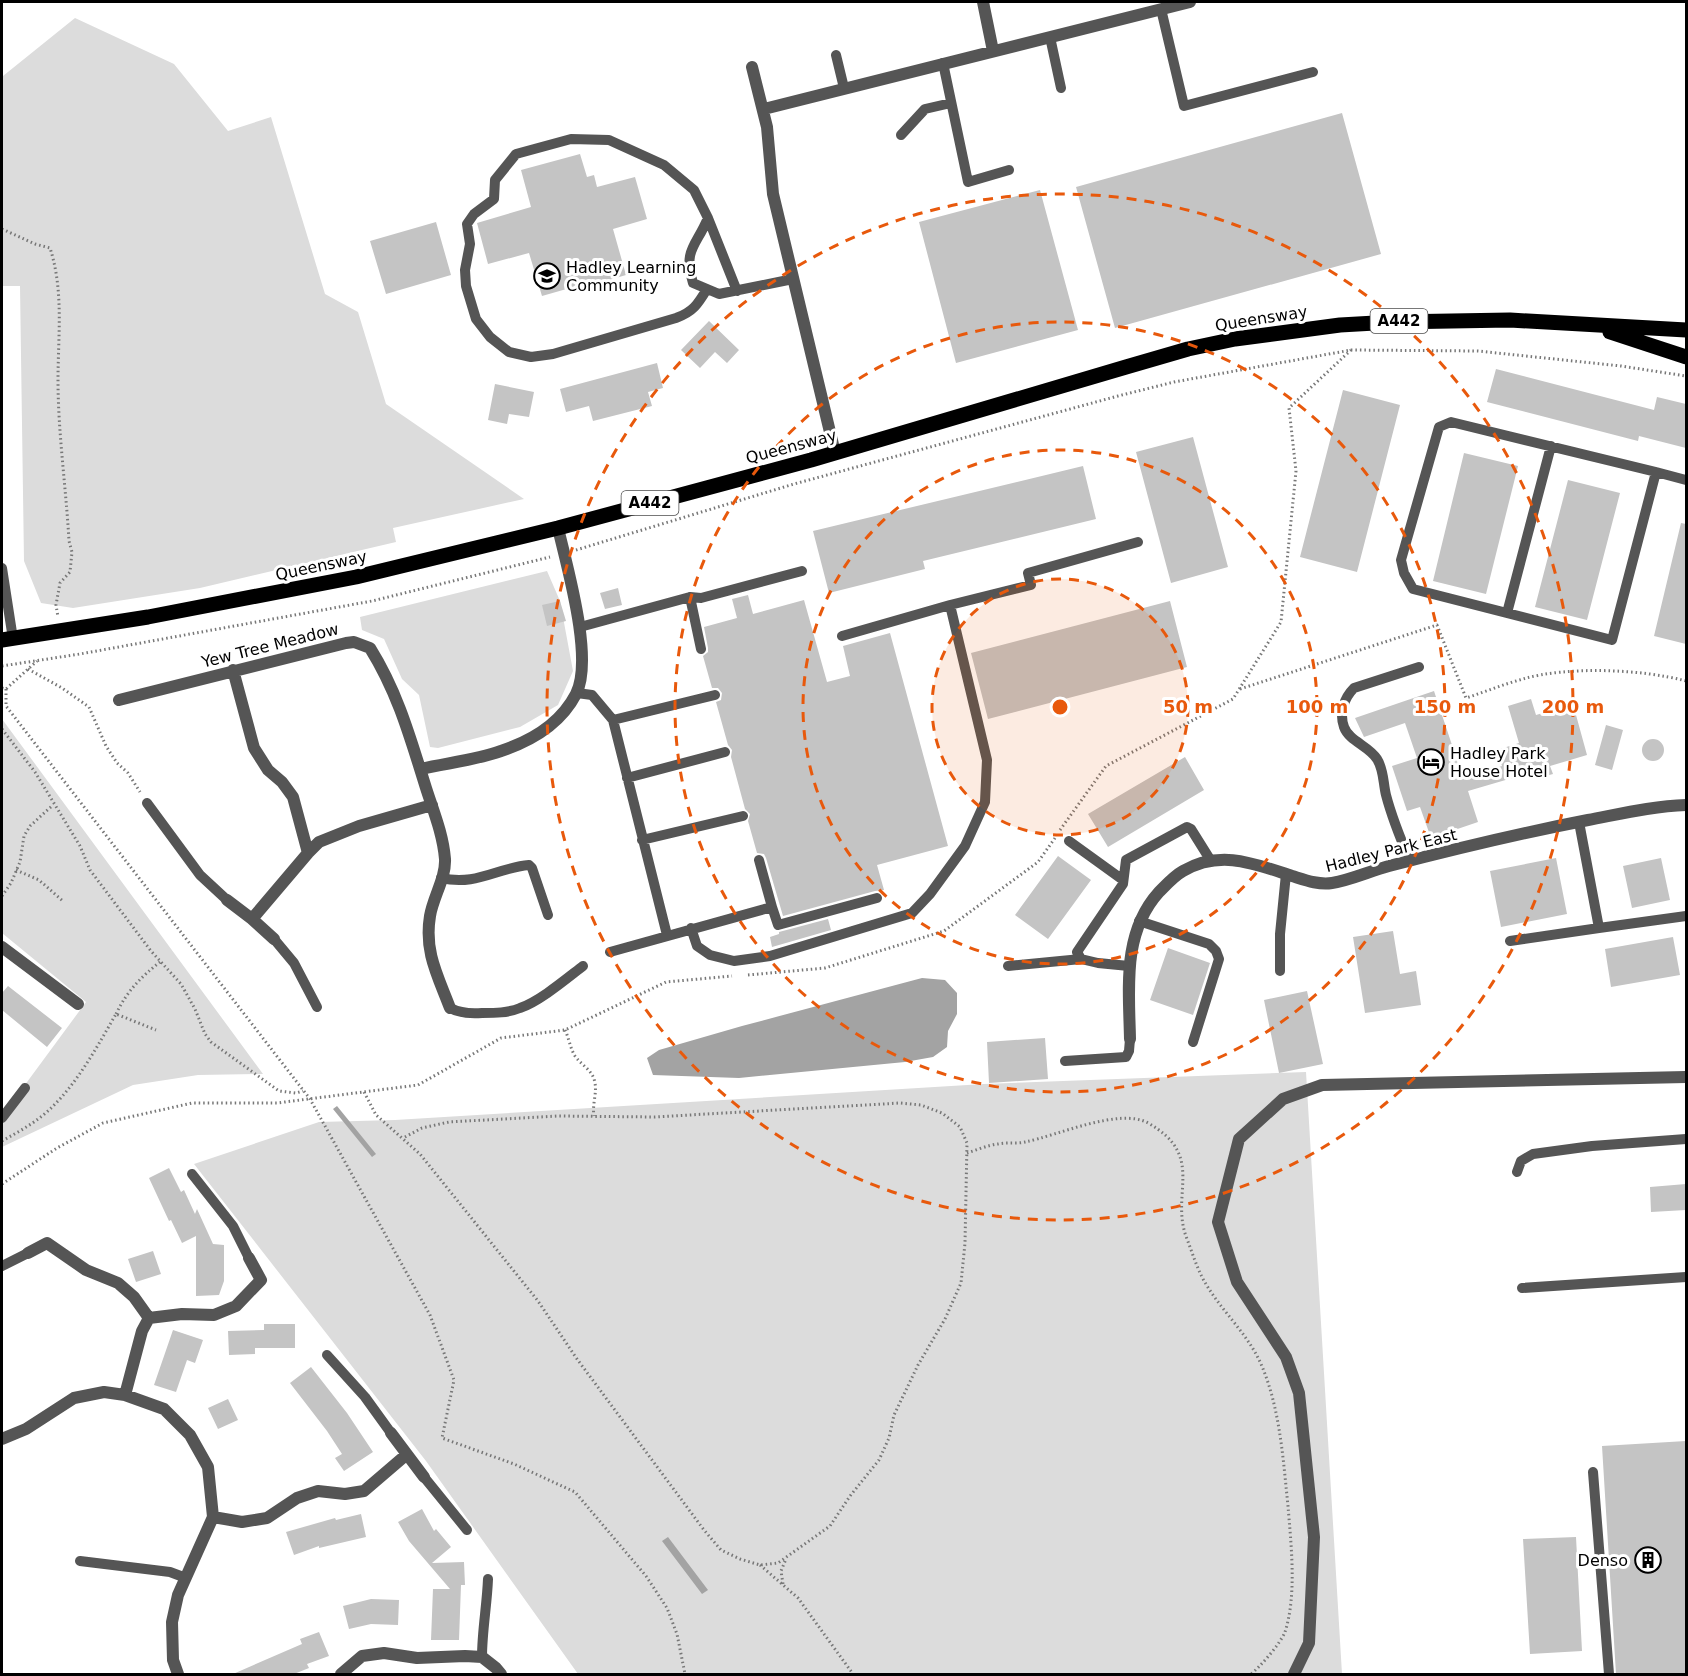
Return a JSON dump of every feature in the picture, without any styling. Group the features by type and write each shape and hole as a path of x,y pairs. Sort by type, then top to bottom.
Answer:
{"main road":[{"name":"Queensway","path":"8,640 148,617 356,578 558,528 835,453 1136,364 1235,339 1330,326 1392,322 1510,320 1686,330"},
{"name":"Queensway","path":"1591,326 1686,357"}],"street":[{"path":"983,2 993,51"},
{"path":"764,108 1191,2"},
{"path":"752,67 764,108 770,141 773,194 835,453"},
{"path":"421,769 501,751 528,739 550,727 577,693 582,657 580,627 558,528"},
{"name":"Yew Tree Meadow","path":"119,700 346,643 354,642 370,648 401,708 432,805 445,861 429,917 429,954 450,1008"},
{"path":"233,670 254,748 268,770 282,782 293,797 308,853"},
{"path":"252,919 319,843 339,833 432,805"},
{"name":"Hadley Park East","path":"1130,1039 1129,966 1140,921 1167,884 1182,872 1211,861 1236,859 1322,884 1579,822 1642,809 1686,805"},
{"path":"227,900 274,939"},
{"path":"2,947 78,1004"},
{"path":"1294,1674 1310,1643 1314,1537 1299,1393 1286,1357 1237,1282 1218,1222 1239,1139 1283,1099 1322,1085 1686,1077"},
{"path":"28,1253 46,1244 86,1270 118,1283 134,1297 149,1318"},
{"path":"149,1318 182,1314 214,1315 236,1306 261,1280 249,1258"},
{"path":"125,1395 142,1331 149,1318"},
{"path":"2,1439 26,1429 74,1398 105,1392 125,1395 164,1409 190,1434 208,1467 213,1517 178,1595 172,1622 173,1660 178,1674"},
{"path":"391,1433 424,1476"},
{"path":"213,1517 242,1522 267,1518 297,1498 318,1491 345,1494 364,1491 406,1455"},
{"path":"341,1674 362,1656 384,1653 417,1658 482,1657 501,1674"}],"lane":[{"path":"1161,9 1184,106 1313,72"},
{"path":"1050,37 1061,88"},
{"path":"836,55 844,88"},
{"path":"943,63 968,182 1009,171"},
{"path":"901,135 925,109 951,103"},
{"path":"707,289 697,307 688,314 676,318 553,354 531,357 508,352 490,337 476,319 466,286 465,270 470,244 467,224 474,214 494,199 495,180 516,154 571,138 609,140 664,165 694,190 737,291"},
{"path":"708,219 692,247 688,266 693,283 719,294 793,279"},
{"path":"1656,472 1612,640 1413,589 1404,573 1401,560 1439,427 1451,422 1551,446 1656,472 1686,480"},
{"path":"1507,613 1551,446"},
{"path":"842,636 1031,585 1028,573 1138,542"},
{"path":"2,568 8,640"},
{"path":"580,627 690,597 701,598 802,571"},
{"path":"690,597 701,649"},
{"path":"691,928 697,946 710,955 734,961 770,956 912,913 930,894 964,846 985,802 987,760 950,605"},
{"path":"1410,861 1397,829 1378,761 1347,732 1342,720 1343,707 1348,694 1354,688 1419,667"},
{"path":"577,693 592,694 613,720 667,935"},
{"path":"613,720 715,695"},
{"path":"627,778 725,752"},
{"path":"147,803 200,875 227,900"},
{"path":"642,840 743,816"},
{"path":"1579,822 1599,928"},
{"path":"1081,959 1077,952 1114,899 1123,880 1126,861 1187,827 1191,829 1211,861"},
{"path":"1069,841 1123,880"},
{"path":"759,861 778,925 877,898"},
{"path":"441,878 457,882 472,880 529,865 548,915"},
{"path":"1280,971 1280,934 1286,874"},
{"path":"610,952 772,907"},
{"path":"1510,941 1686,916"},
{"path":"1140,921 1209,944 1216,951 1219,959 1193,1042"},
{"path":"274,939 294,963 317,1007"},
{"path":"1008,966 1081,959 1129,966"},
{"path":"450,1008 458,1012 476,1014 521,1008 583,966"},
{"path":"1065,1061 1126,1057 1130,1039"},
{"path":"2,1118 25,1088"},
{"path":"1517,1172 1521,1161 1533,1154 1592,1146 1686,1139"},
{"path":"192,1174 233,1226 249,1258"},
{"path":"2,1266 28,1253"},
{"path":"1522,1288 1686,1277"},
{"path":"327,1354 366,1397 391,1433"},
{"path":"1593,1472 1609,1674"},
{"path":"424,1476 467,1530"},
{"path":"80,1561 170,1572 186,1578"},
{"path":"482,1657 482,1632 488,1579"}],"path":[{"path":"2,229 35,244 50,248 56,267 60,329 58,380 60,417 69,541 72,552 70,572 60,583 56,605 60,631"},
{"path":"745,975 825,968 944,931 1038,862 1106,766 1233,699 1281,622 1296,471 1289,408 1351,350 1478,351 1621,366 1686,376"},
{"path":"1239,689 1437,626 1466,698 1523,678 1556,672 1667,675 1686,681"},
{"path":"37,661 4,689 6,706 310,1099 430,1315 454,1380 442,1438 514,1464 575,1492 646,1576 667,1608 677,1634 685,1674"},
{"path":"28,669 62,688 88,707 106,746 117,763 128,772 147,803"},
{"path":"2,729 35,772 80,846 90,870 160,962 181,984 211,1042 279,1091 296,1093 304,1091"},
{"path":"2,896 11,883 20,862 24,837 30,826 53,805"},
{"path":"16,870 39,880 64,902"},
{"path":"2,1141 27,1127 49,1110 78,1075 99,1044 124,996 138,980 160,962"},
{"path":"2,1184 57,1148 103,1123 192,1103 277,1103 418,1085 501,1038 565,1030 666,982 734,976"},
{"path":"116,1014 156,1030"},
{"path":"565,1030 576,1058 588,1068 595,1081 595,1095 592,1104 594,1116"},
{"path":"364,1092 376,1115 420,1154 538,1301 577,1359 721,1550 760,1565 778,1563 830,1526 850,1496 879,1460 889,1438 894,1415 918,1365 945,1319 961,1283 965,1243 968,1153 967,1143 960,1127 942,1113 921,1105 900,1103 654,1117 594,1116 449,1122 422,1128 403,1138"},
{"path":"968,1153 998,1144 1023,1143 1128,1117 1145,1121 1163,1132 1178,1150 1184,1171 1182,1197 1184,1232 1203,1278 1260,1363 1276,1413 1284,1463 1292,1546 1291,1605 1284,1634 1258,1669 1251,1674"},
{"path":"784,1586 781,1571 786,1557"},
{"path":"760,1565 798,1598 853,1674"}],"shaded area":[{"path":"75,18 174,64 228,131 271,117 325,294 358,312 386,404 524,499 393,528 396,542 200,588 73,608 41,603 24,561 20,286 2,286 2,81 3,76"},
{"path":"547,571 560,601 573,671 558,705 520,727 438,748 430,747 419,695 402,679 384,639 362,630 360,617"},
{"path":"2,719 263,1074 198,1075 133,1085 2,1147 2,1116 86,1002 2,933"},
{"path":"922,978 945,980 957,993 957,1014 948,1031 947,1047 933,1057 905,1062 739,1078 653,1075 647,1058 659,1050"},
{"path":"1306,1072 1342,1674 578,1674 426,1461 194,1164 319,1122 395,1120 984,1084"},
{"path":"337,1106 376,1154 372,1157 333,1109"},
{"path":"668,1537 708,1590 702,1594 662,1541"}],"building":[{"path":"1342,113 1381,254 1115,328 1076,187"},
{"path":"580,154 587,177 594,175 597,187 635,177 647,219 613,229 626,275 542,296 529,253 488,264 477,223 531,207 521,170"},
{"path":"1040,190 1078,330 956,363 919,222"},
{"path":"436,222 451,275 386,294 370,241"},
{"path":"709,321 739,350 727,363 715,352 700,368 681,350"},
{"path":"657,363 663,388 648,392 652,406 593,421 589,406 566,412 560,389"},
{"path":"1496,369 1654,410 1657,397 1686,404 1686,448 1639,436 1638,441 1487,402"},
{"path":"495,384 534,392 529,417 509,414 507,424 488,420"},
{"path":"1343,390 1400,405 1357,572 1300,557"},
{"path":"1193,437 1228,567 1171,583 1136,452"},
{"path":"1464,453 1518,466 1486,594 1433,581"},
{"path":"1083,466 1096,519 923,561 925,569 829,593 813,531"},
{"path":"1568,480 1620,493 1587,620 1535,607"},
{"path":"1681,523 1686,524 1686,644 1654,636"},
{"path":"618,588 622,605 605,609 600,593"},
{"path":"748,595 753,614 804,600 827,682 850,676 843,646 890,633 948,846 877,865 884,890 783,916 766,858 764,854 757,853 748,821 750,814 745,809 731,757 732,750 728,745 716,702 721,700 722,693 718,688 712,688 703,656 708,652 704,627 737,618 732,599"},
{"path":"560,601 566,621 547,626 542,605"},
{"path":"1170,601 1187,667 988,719 971,653"},
{"name":"Hadley Park House Hotel","path":"1434,691 1463,778 1502,766 1497,750 1519,743 1508,706 1531,699 1536,715 1573,704 1587,755 1550,766 1553,774 1538,778 1536,771 1468,791 1478,822 1431,838 1420,807 1407,811 1392,766 1417,758 1405,723 1364,737 1355,718"},
{"path":"1606,725 1623,730 1612,770 1595,765"},
{"path":"1653,739 1661,742 1664,750 1661,758 1653,761 1645,758 1642,750 1645,742"},
{"path":"1185,757 1204,790 1108,847 1088,814"},
{"path":"1058,856 1091,880 1048,939 1015,915"},
{"path":"1556,858 1567,914 1501,927 1490,871"},
{"path":"1661,858 1670,900 1632,908 1623,866"},
{"path":"828,919 831,930 772,947 770,937 779,932"},
{"path":"1393,931 1400,974 1416,971 1421,1005 1365,1013 1353,937"},
{"path":"1673,937 1680,975 1611,987 1605,949"},
{"path":"1168,948 1210,963 1193,1015 1150,1000"},
{"path":"8,986 62,1028 47,1047 2,1010 2,993"},
{"path":"1307,991 1323,1064 1279,1073 1264,1000"},
{"path":"1045,1038 1048,1079 989,1083 987,1042"},
{"path":"169,1168 181,1192 184,1190 195,1214 197,1209 213,1244 224,1245 224,1281 219,1295 196,1296 196,1236 182,1243 149,1178"},
{"path":"1686,1184 1686,1210 1651,1212 1650,1187"},
{"path":"153,1251 161,1274 136,1282 128,1259"},
{"path":"264,1324 295,1324 295,1348 255,1348 255,1354 229,1355 228,1331 264,1330"},
{"path":"173,1330 203,1340 195,1363 187,1360 176,1392 154,1385"},
{"path":"311,1367 347,1413 373,1452 344,1471 335,1458 342,1454 290,1383"},
{"path":"228,1399 238,1420 218,1429 208,1408"},
{"name":"Denso","path":"1686,1441 1686,1674 1616,1674 1602,1446"},
{"path":"422,1509 434,1531 436,1529 451,1547 432,1563 464,1562 465,1585 461,1585 459,1640 431,1640 433,1589 450,1589 409,1541 398,1522"},
{"path":"361,1514 366,1537 319,1548 319,1546 294,1555 286,1532 335,1518 336,1520"},
{"path":"1576,1537 1582,1651 1530,1654 1523,1539"},
{"path":"371,1599 399,1600 398,1625 371,1624 349,1629 343,1606"},
{"path":"319,1632 329,1656 307,1664 309,1668 294,1674 233,1674 302,1644 300,1639"}],"place":[{"name":"Hadley Learning Community","path":"547,276"},
{"name":"Hadley Park House Hotel","path":"1431,762"},
{"name":"Denso","path":"1648,1560"}]}
